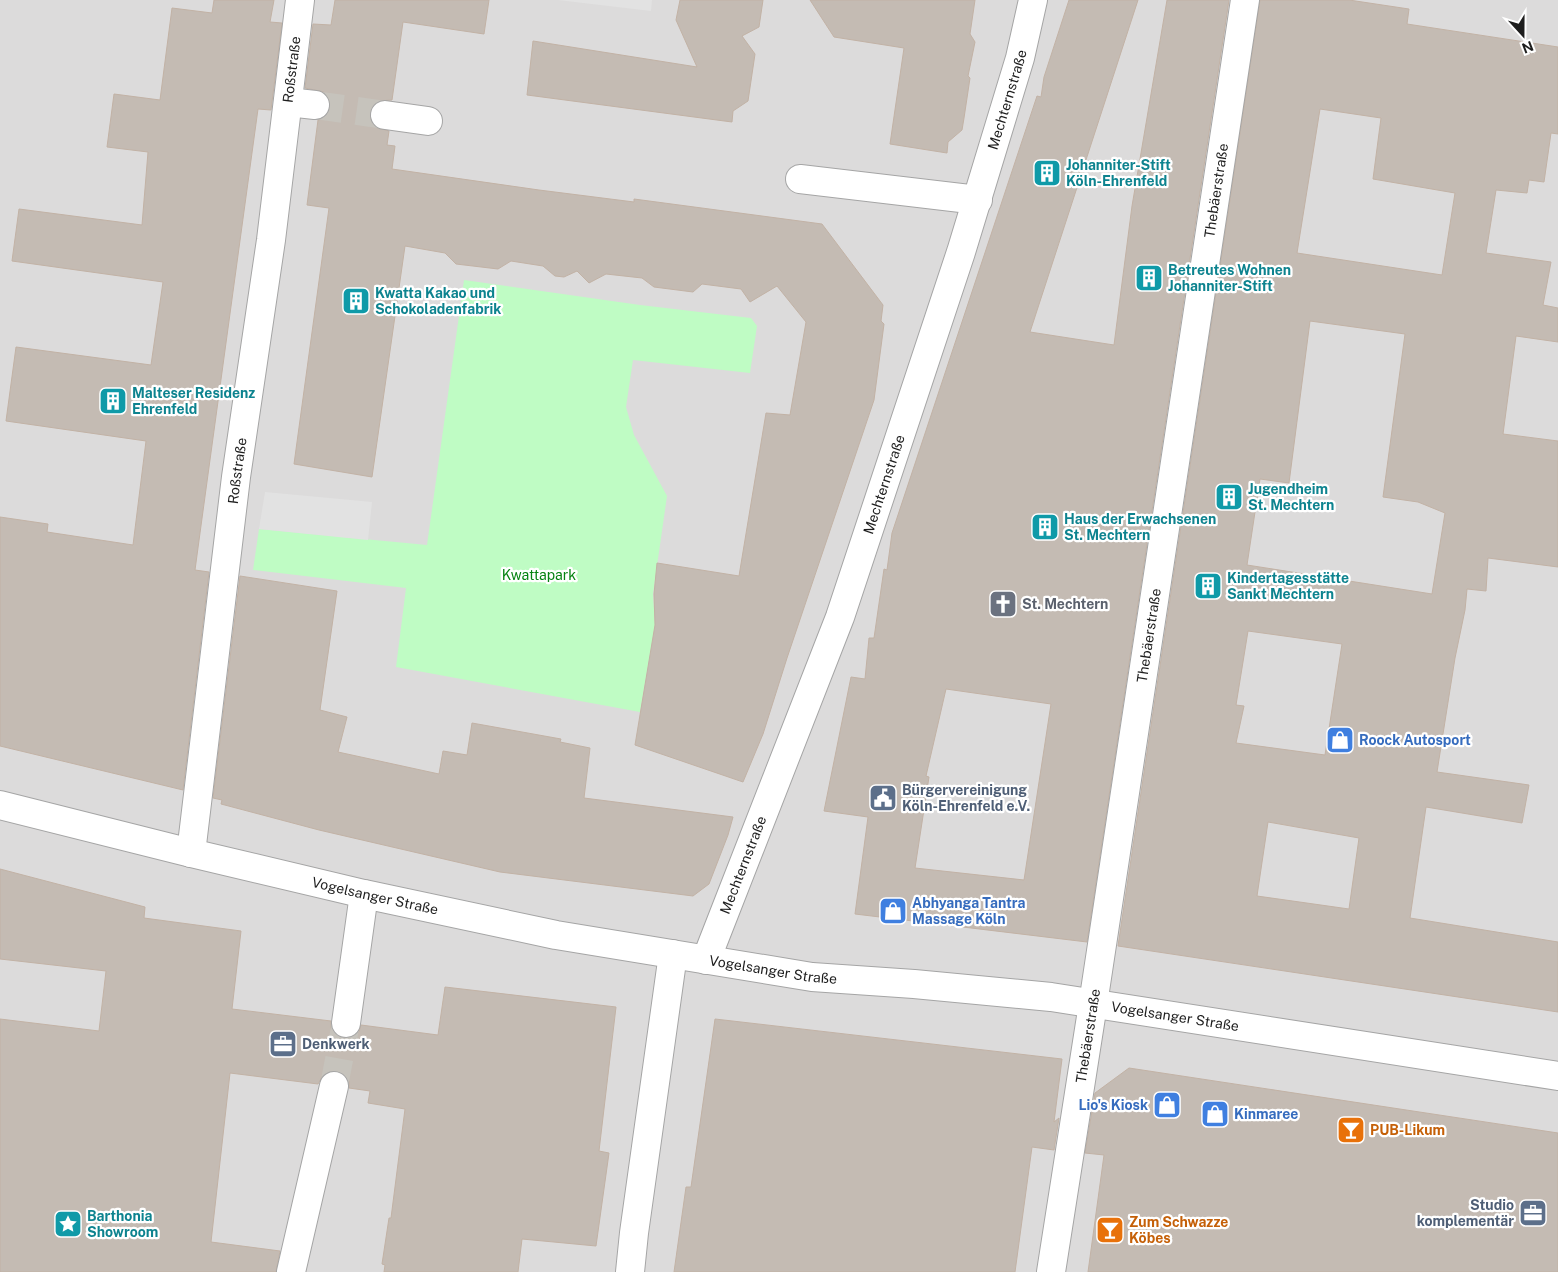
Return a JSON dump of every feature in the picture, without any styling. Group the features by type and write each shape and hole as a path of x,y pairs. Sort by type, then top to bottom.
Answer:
{"street":[{"name":"Roßstraße","path":"192,853 236,477 269,250 300,0"},
{"name":"Mechternstraße","path":"706,960 840,617 978,200 1020,58 1033,0"},
{"name":"Thebäerstraße","path":"1051,1272 1245,0"},
{"path":"288,102 315,105"},
{"path":"385,116 428,121"},
{"path":"800,179 978,200"},
{"name":"Vogelsanger Straße","path":"0,805 364,894 556,936 812,976 1051,997 1558,1076"},
{"path":"346,1023 364,894"},
{"path":"630,1272 673,954"},
{"path":"291,1272 334,1086"}],"shaded area":[{"path":"0,0 1558,0 1558,1272 0,1272"},
{"path":"558,0 652,0 651,11"},
{"path":"265,492 372,502 368,540 259,529"}],"green space":[{"name":"Kwattapark","path":"464,280 640,305 751,318 757,326 750,373 633,360 626,407 634,435 667,496 653,594 655,625 640,712 396,667 406,588 253,570 259,529 427,545"}],"building":[{"path":"214,0 274,0 270,22 282,23 271,110 258,109 195,570 209,572 183,790 0,746 0,517 48,524 47,532 133,545 146,441 6,421 16,347 151,365 163,282 12,261 19,209 142,225 148,152 107,147 114,94 160,100 172,8 212,13"},
{"path":"335,0 489,0 484,34 403,22 392,100 379,101 372,106 370,113 370,120 375,127 389,131 387,145 395,146 392,169 539,190 634,202 634,199 822,224 883,305 881,321 884,324 874,400 763,734 743,782 635,745 655,625 654,594 657,563 739,576 766,413 790,415 806,322 777,286 750,302 741,289 702,284 693,292 654,287 642,278 606,274 589,283 577,271 564,277 555,276 543,266 511,261 498,269 456,264 445,253 405,246 372,477 294,464 329,208 307,205 318,120 328,114 331,106 324,92 305,88 313,24 331,25"},
{"path":"680,0 763,0 759,27 742,36 755,54 748,101 733,111 732,122 527,95 533,41 697,67 676,20"},
{"path":"810,0 975,0 970,34 975,42 968,76 970,78 962,130 948,142 947,153 890,144 904,48 834,37"},
{"path":"1069,0 1138,0 1030,332 1114,345 1132,206 1167,0 1229,0 1087,942 855,914 868,817 824,811 851,677 865,679 869,638 874,638 884,569 887,570 892,533 1037,96 1041,97 1044,77","holes":["946,689 1051,704 1024,880 915,868 929,777 926,776"]},
{"path":"1260,0 1349,0 1409,9 1407,24 1558,47 1558,134 1551,133 1544,182 1529,180 1527,193 1496,190 1486,253 1551,262 1543,305 1558,308 1558,342 1516,336 1503,434 1558,441 1558,567 1488,558 1486,591 1467,589 1437,772 1529,785 1522,823 1426,807 1410,918 1558,942 1558,1012 1118,946","holes":["1320,109 1381,118 1373,179 1455,193 1442,275 1297,253","1310,321 1405,334 1383,497 1418,502 1445,513 1432,594 1247,565 1260,479 1289,483","1248,631 1342,644 1325,755 1236,743 1244,706 1236,705","1268,822 1359,838 1349,909 1257,896"]},
{"path":"240,576 337,591 320,710 347,717 338,752 439,774 443,751 467,755 472,723 561,739 560,742 590,748 584,798 733,817 709,884 693,896 500,872 319,830 221,804 222,800 213,798"},
{"path":"0,869 145,907 144,918 241,931 232,1009 331,1021 331,1028 336,1035 343,1038 352,1037 359,1032 361,1025 438,1035 445,987 616,1007 599,1151 609,1153 596,1246 522,1239 518,1272 384,1272 385,1265 382,1264 389,1218 391,1218 405,1109 368,1103 370,1091 349,1088 349,1081 345,1075 337,1071 330,1071 323,1075 318,1084 230,1073 211,1242 280,1251 276,1272 0,1272 0,1019 99,1031 106,971 0,959"},
{"path":"715,1019 1062,1059 1054,1122 1059,1118 1054,1150 1032,1147 1015,1272 674,1272 686,1187 691,1187"},
{"path":"1129,1068 1558,1133 1558,1272 1088,1272 1104,1155 1085,1153 1095,1093"}],"tunnel":[{"path":"315,105 385,115"},
{"path":"334,1086 346,1023"}],"place":[{"name":"Johanniter-Stift Köln-Ehrenfeld","path":"1047,173"},
{"name":"Betreutes Wohnen Johanniter-Stift","path":"1149,278"},
{"name":"Kwatta Kakao und Schokoladenfabrik","path":"356,301"},
{"name":"Malteser Residenz Ehrenfeld","path":"113,401"},
{"name":"Jugendheim St. Mechtern","path":"1229,497"},
{"name":"Haus der Erwachsenen St. Mechtern","path":"1045,527"},
{"name":"Kindertagesstätte Sankt Mechtern","path":"1208,586"},
{"name":"St. Mechtern","path":"1003,604"},
{"name":"Roock Autosport","path":"1340,740"},
{"name":"Bürgervereinigung Köln-Ehrenfeld e.V.","path":"883,798"},
{"name":"Abhyanga Tantra Massage Köln","path":"893,911"},
{"name":"Denkwerk","path":"283,1044"},
{"name":"Lio's Kiosk","path":"1167,1105"},
{"name":"Kinmaree","path":"1215,1114"},
{"name":"PUB-Likum","path":"1351,1130"},
{"name":"Studio komplementär","path":"1533,1213"},
{"name":"Barthonia Showroom","path":"68,1224"},
{"name":"Zum Schwazze Köbes","path":"1110,1230"}]}
